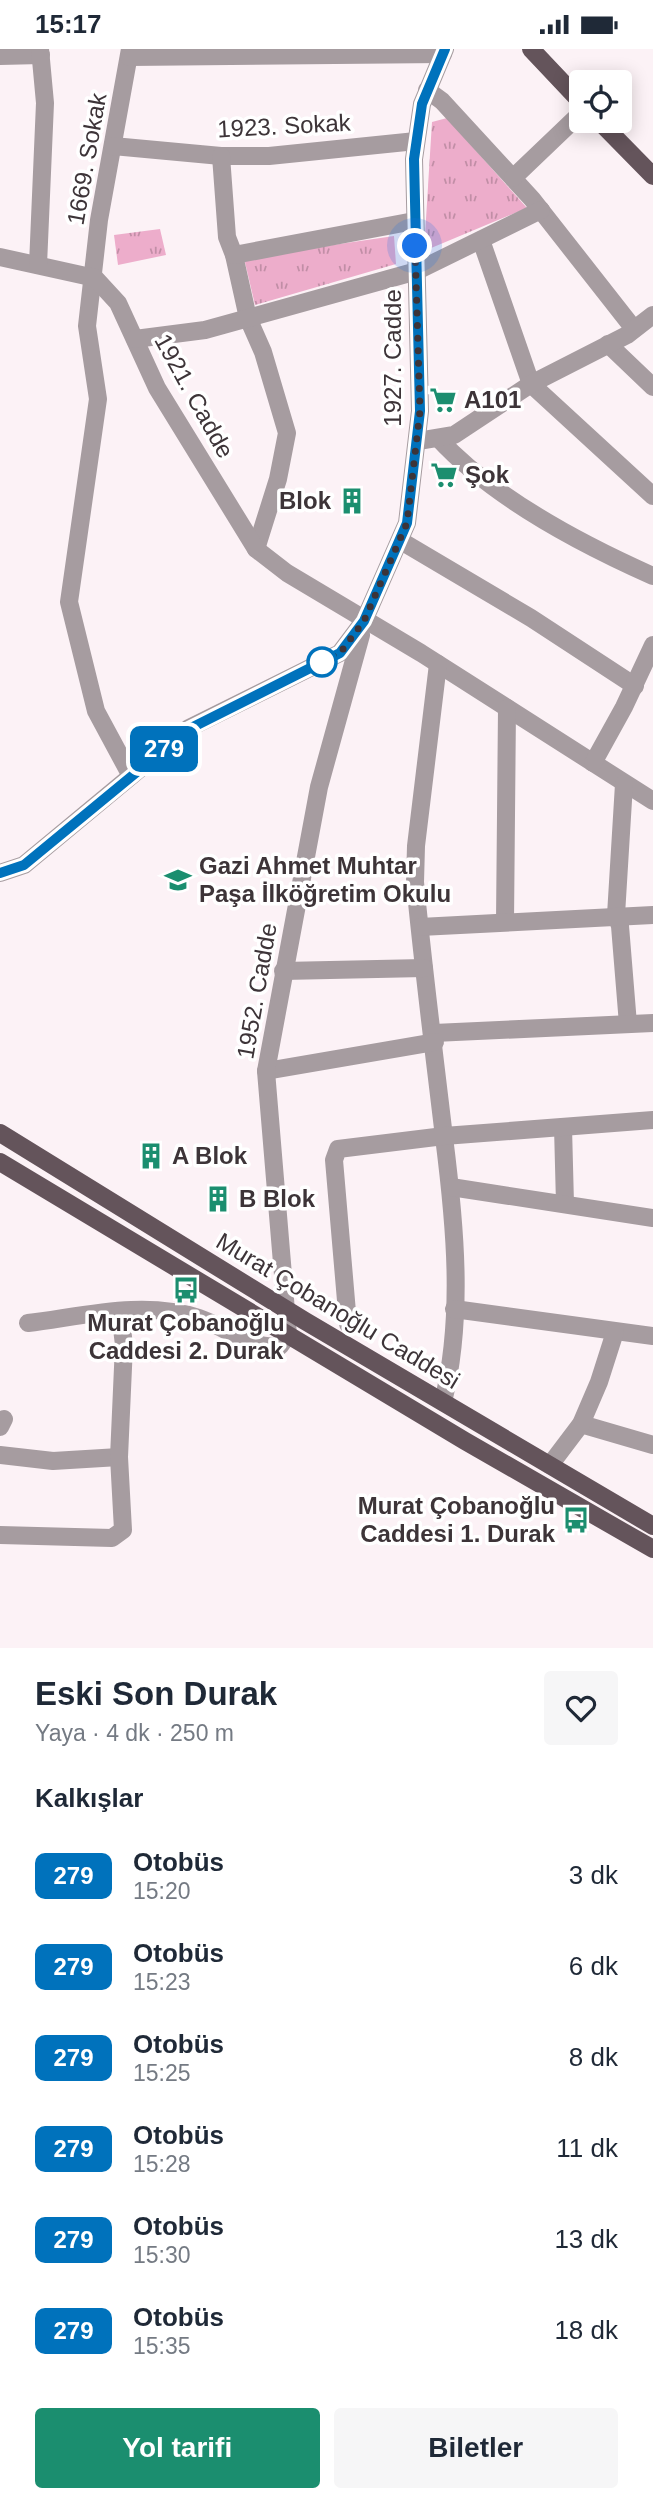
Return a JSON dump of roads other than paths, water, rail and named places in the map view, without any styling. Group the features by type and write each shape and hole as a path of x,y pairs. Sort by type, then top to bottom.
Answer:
{"main road":[{"path":"531,49 569,89"},
{"path":"611,133 653,176"},
{"name":"Murat Çobanoğlu Caddesi","path":"0,1133 287,1310 653,1526"},
{"name":"Murat Çobanoğlu Caddesi","path":"0,1162 653,1549"}],"street":[{"path":"0,56 41,52 46,103 38,265"},
{"path":"129,53 444,52"},
{"name":"1927. Cadde","path":"364,621 401,541 418,441 414,221 416,141 427,90 444,52"},
{"name":"1669. Sokak","path":"129,53 99,220 87,326 98,399 69,602 96,711 131,776"},
{"path":"427,90 442,101 541,210 634,329"},
{"path":"513,178 569,124"},
{"name":"1923. Sokak","path":"113,146 220,156 270,156 416,141"},
{"path":"220,156 224,213 248,318 263,352 288,433 278,479 256,549"},
{"path":"135,339 205,330 417,271 541,210"},
{"path":"234,255 414,221"},
{"path":"481,240 531,384 569,422 653,496"},
{"path":"0,257 94,278"},
{"name":"1921. Cadde","path":"94,278 118,303 157,388 256,549 287,573 364,621"},
{"path":"418,441 454,435 531,384 608,344 653,316"},
{"path":"608,344 653,387"},
{"path":"438,438 506,495 553,526 653,576"},
{"path":"401,541 531,618 635,686"},
{"path":"0,873 24,865 189,729 340,653 364,621 438,664 653,801"},
{"name":"1952. Cadde","path":"288,1335 266,1070 319,787 364,621"},
{"path":"593,763 635,686 653,645"},
{"path":"438,664 416,846 424,968 451,1187 453,1363 443,1402"},
{"path":"505,922 506,708"},
{"path":"624,784 617,915 621,926 628,1024"},
{"path":"420,927 653,915"},
{"path":"283,971 424,968"},
{"path":"266,1070 434,1038 653,1023"},
{"path":"348,1324 334,1160 338,1149 444,1136 653,1120"},
{"path":"563,1126 565,1203"},
{"path":"451,1187 653,1218"},
{"path":"28,1323 152,1308 183,1313 218,1325 263,1346 280,1346 288,1335"},
{"path":"454,1309 653,1336"},
{"path":"0,1535 108,1538 118,1536 124,1527 119,1457 124,1345 120,1312"},
{"path":"550,1465 581,1424 599,1382 615,1332"},
{"path":"581,1424 653,1445"},
{"path":"0,1455 54,1461 119,1457"}],"place":[{"name":"A101","path":"443,400"},
{"name":"Şok","path":"444,475"},
{"name":"Blok","path":"352,501"},
{"name":"Gazi Ahmet Muhtar Paşa İlköğretim Okulu","path":"178,880"},
{"name":"A Blok","path":"151,1156"},
{"name":"B Blok","path":"218,1199"},
{"name":"Murat Çobanoğlu Caddesi 2. Durak","path":"186,1290"},
{"name":"Murat Çobanoğlu Caddesi 1. Durak","path":"576,1520"}]}
